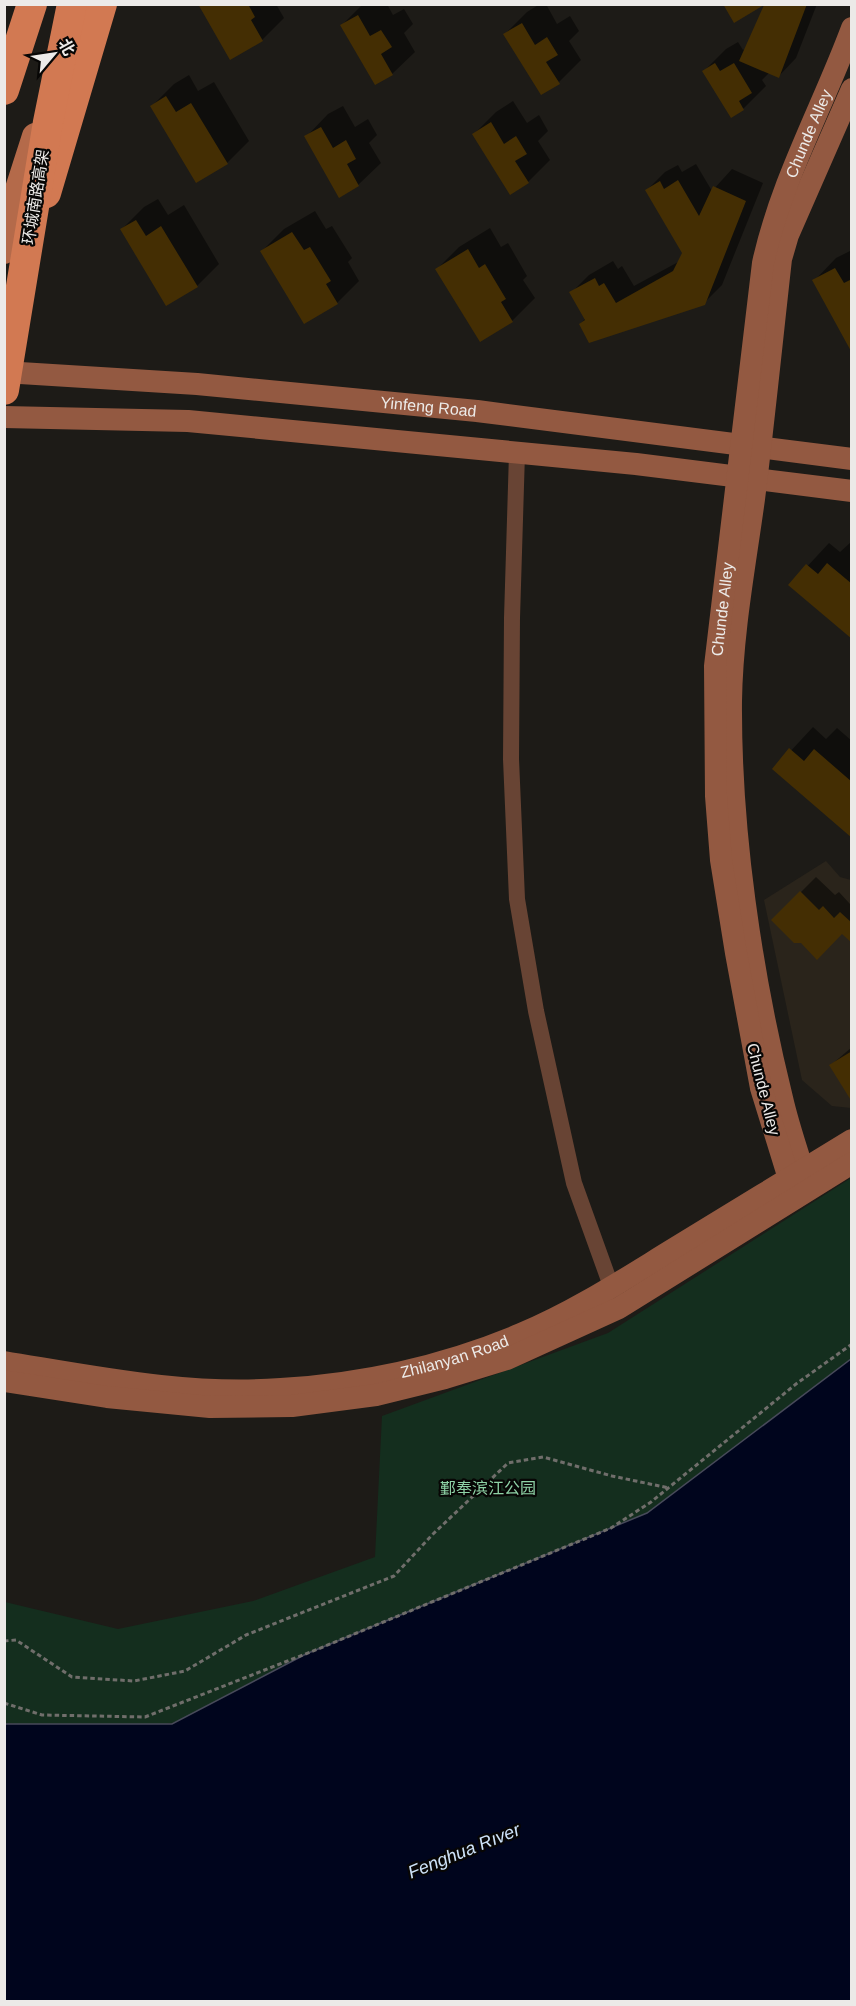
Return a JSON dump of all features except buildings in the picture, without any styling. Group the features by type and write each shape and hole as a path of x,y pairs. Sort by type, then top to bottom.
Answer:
{"highway":[{"path":"4,33 11,4"},
{"path":"4,90 32,4"},
{"name":"环城南路高架","path":"4,390 14,262 48,122 72,4"},
{"path":"14,262 102,4"}],"main road":[{"path":"14,262 17,192 77,4"}],"street":[{"name":"Chunde Alley","path":"799,1184 773,1059 744,894 738,832 731,699 760,285 770,233 852,28"},
{"name":"Chunde Alley","path":"750,444 788,235 852,89"},
{"name":"Yinfeng Road","path":"4,372 197,384 477,411 750,444 852,459"},
{"path":"4,417 188,421 747,477 852,491"},
{"path":"517,453 511,759 517,899 536,1011 574,1183 616,1298"},
{"name":"Zhilanyan Road","path":"4,1382 210,1407 292,1406 376,1395 445,1378 507,1359 616,1298 799,1184 852,1140"},
{"name":"Zhilanyan Road","path":"799,1184 852,1163"},
{"name":"Zhilanyan Road","path":"4,1362 144,1385 212,1389 280,1389 350,1382 417,1369 473,1352 616,1298"}],"path":[{"path":"4,1703 42,1715 145,1717 318,1649 610,1528 651,1502 796,1384 852,1344"},
{"path":"4,1641 16,1640 72,1677 134,1681 185,1671 246,1635 393,1576 432,1535 508,1463 543,1457 612,1476 669,1488"}],"shaded area":[{"path":"826,861 840,877 851,880 851,1108 832,1106 802,1080 764,900"}],"green space":[{"name":"鄞奉滨江公园","path":"851,1178 851,1366 723,1465 559,1571 218,1716 111,1732 5,1723 5,1602 118,1629 253,1601 375,1557 382,1416 608,1333"}],"water":[{"name":"Fenghua Rıver","path":"851,1359 851,2001 5,2001 5,1724 172,1724 306,1654 647,1513"}]}
